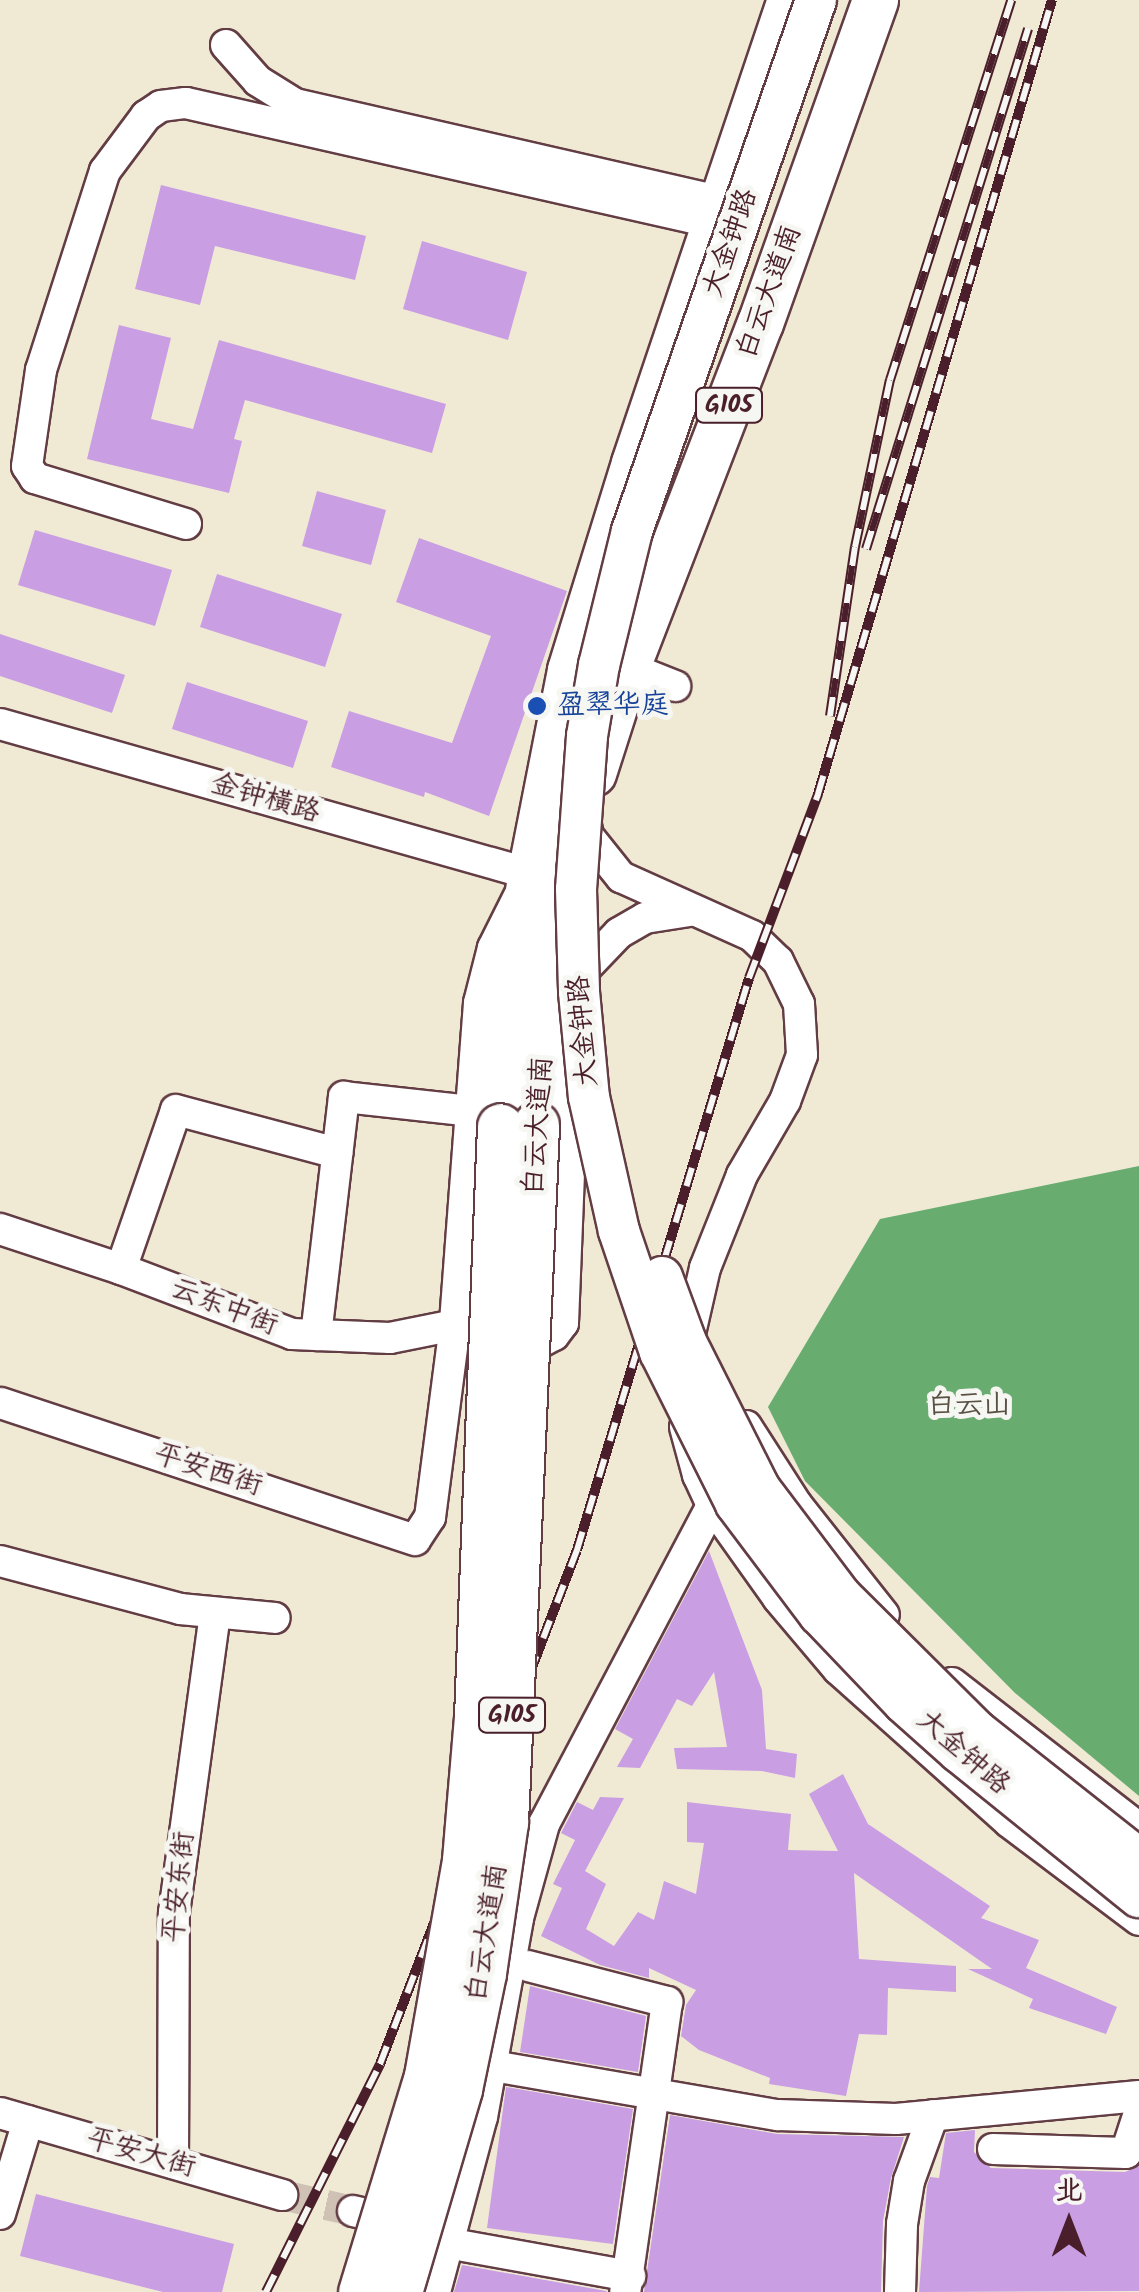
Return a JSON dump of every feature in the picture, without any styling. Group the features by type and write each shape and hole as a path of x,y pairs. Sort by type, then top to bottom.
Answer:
{"highway":[{"name":"白云大道南","path":"360,2292 427,2076 465,1860 477,1717 502,1121 530,874 574,656 790,0"},
{"name":"白云大道南","path":"399,2292 459,2090 483,1974 506,1822 502,1121 558,940 583,810 627,667 760,323 875,0"}],"main road":[{"name":"大金钟路","path":"816,0 632,531 599,665 584,770 576,889 579,992 590,1097 619,1231 660,1352 736,1504 819,1614 904,1703 958,1752 1139,1897"},
{"name":"大金钟路","path":"843,0 661,524 626,659 608,771 600,888 611,1062 653,1253 686,1342 760,1489 841,1596 924,1683 977,1731 1139,1859"}],"street":[{"path":"226,45 258,81 295,104 718,212"},
{"path":"186,524 35,478 27,466 41,370 106,171 146,116 160,106 186,103 718,212"},
{"path":"627,667 675,686"},
{"name":"金钟横路","path":"0,724 530,874"},
{"path":"583,810 588,836 621,878 752,936 778,961 799,1004 802,1056 785,1101 742,1175 694,1301 681,1387 686,1440 712,1505 778,1598 838,1669 1009,1822 1139,1920"},
{"path":"316,1335 344,1096 502,1121 455,1325 474,1344 511,1346 537,1344 554,1335 563,1324 583,810"},
{"path":"576,978 618,934 645,918 693,911"},
{"path":"120,1268 176,1110 338,1152"},
{"name":"云东中街","path":"0,1229 120,1268 292,1334 390,1338 455,1325"},
{"path":"694,1301 698,1331 716,1378 797,1505 855,1581 907,1641 964,1693 1139,1828"},
{"name":"平安西街","path":"0,1403 415,1540 430,1517 455,1325"},
{"path":"435,2292 457,2239 493,2066 518,1918 544,1824 712,1505"},
{"path":"0,1561 180,1609 275,1618"},
{"name":"平安东街","path":"172,2163 174,1913 216,1613"},
{"path":"352,2212 628,2284 667,2002 528,1966"},
{"path":"493,2066 778,2116 896,2120 1139,2096"},
{"path":"993,2149 1126,2153 1139,2114"},
{"path":"900,2292 908,2181 933,2116"},
{"path":"0,2214 14,2117"},
{"name":"平安大街","path":"14,2117 282,2195"}],"green space":[{"name":"白云山","path":"1139,1166 1139,1796 1015,1693 805,1481 768,1407 880,1219"}],"building":[{"path":"161,185 366,236 355,280 215,246 200,305 135,289"},
{"path":"422,241 527,272 508,340 403,309"},
{"path":"119,325 171,338 151,419 193,429 219,340 446,404 432,453 245,400 234,439 242,441 229,493 87,459"},
{"path":"317,491 386,510 371,565 302,546"},
{"path":"35,530 172,570 155,626 18,585"},
{"path":"419,538 567,591 489,816 425,792 424,797 331,767 349,711 452,743 491,636 396,602"},
{"path":"217,574 342,614 325,667 200,627"},
{"path":"0,634 125,675 112,713 0,676"},
{"path":"187,682 308,721 293,768 172,729"},
{"path":"709,1551 762,1690 766,1749 797,1754 795,1778 762,1771 677,1769 674,1748 727,1747 714,1672 692,1706 677,1699 640,1768 617,1767 633,1739 615,1729"},
{"path":"843,1774 868,1824 990,1906 981,1918 1039,1940 1026,1968 1117,2007 1106,2034 1029,2008 1033,1999 968,1969 992,1969 854,1873 859,1959 956,1966 956,1992 888,1988 887,2035 859,2034 846,2096 769,2084 770,2078 699,2050 681,2036 686,2005 696,1990 649,1968 649,1978 600,1965 541,1936 562,1888 553,1884 575,1840 561,1833 577,1802 593,1810 600,1797 624,1798 585,1871 606,1884 586,1929 614,1946 638,1912 654,1920 664,1881 696,1894 704,1843 687,1842 687,1802 791,1814 788,1850 838,1851 809,1794"},
{"path":"530,1986 646,2016 638,2072 520,2052"},
{"path":"506,2087 633,2109 613,2244 487,2228"},
{"path":"670,2115 777,2134 904,2137 883,2221 881,2292 644,2292"},
{"path":"975,2130 974,2152 991,2168 1125,2172 1139,2166 1139,2291 919,2292 930,2177 939,2178 946,2133"},
{"path":"36,2194 234,2244 222,2292 163,2292 20,2256"},
{"path":"462,2265 606,2291 607,2292 454,2292"}],"tunnel":[{"path":"282,2195 353,2211"}],"railway":[{"path":"830,716 855,547 890,380 1011,0"},
{"path":"266,2292 380,2064 577,1550 749,978 818,794 1052,0"},
{"path":"866,549 1028,29"}],"place":[{"name":"盈翠华庭","path":"537,706"}]}
